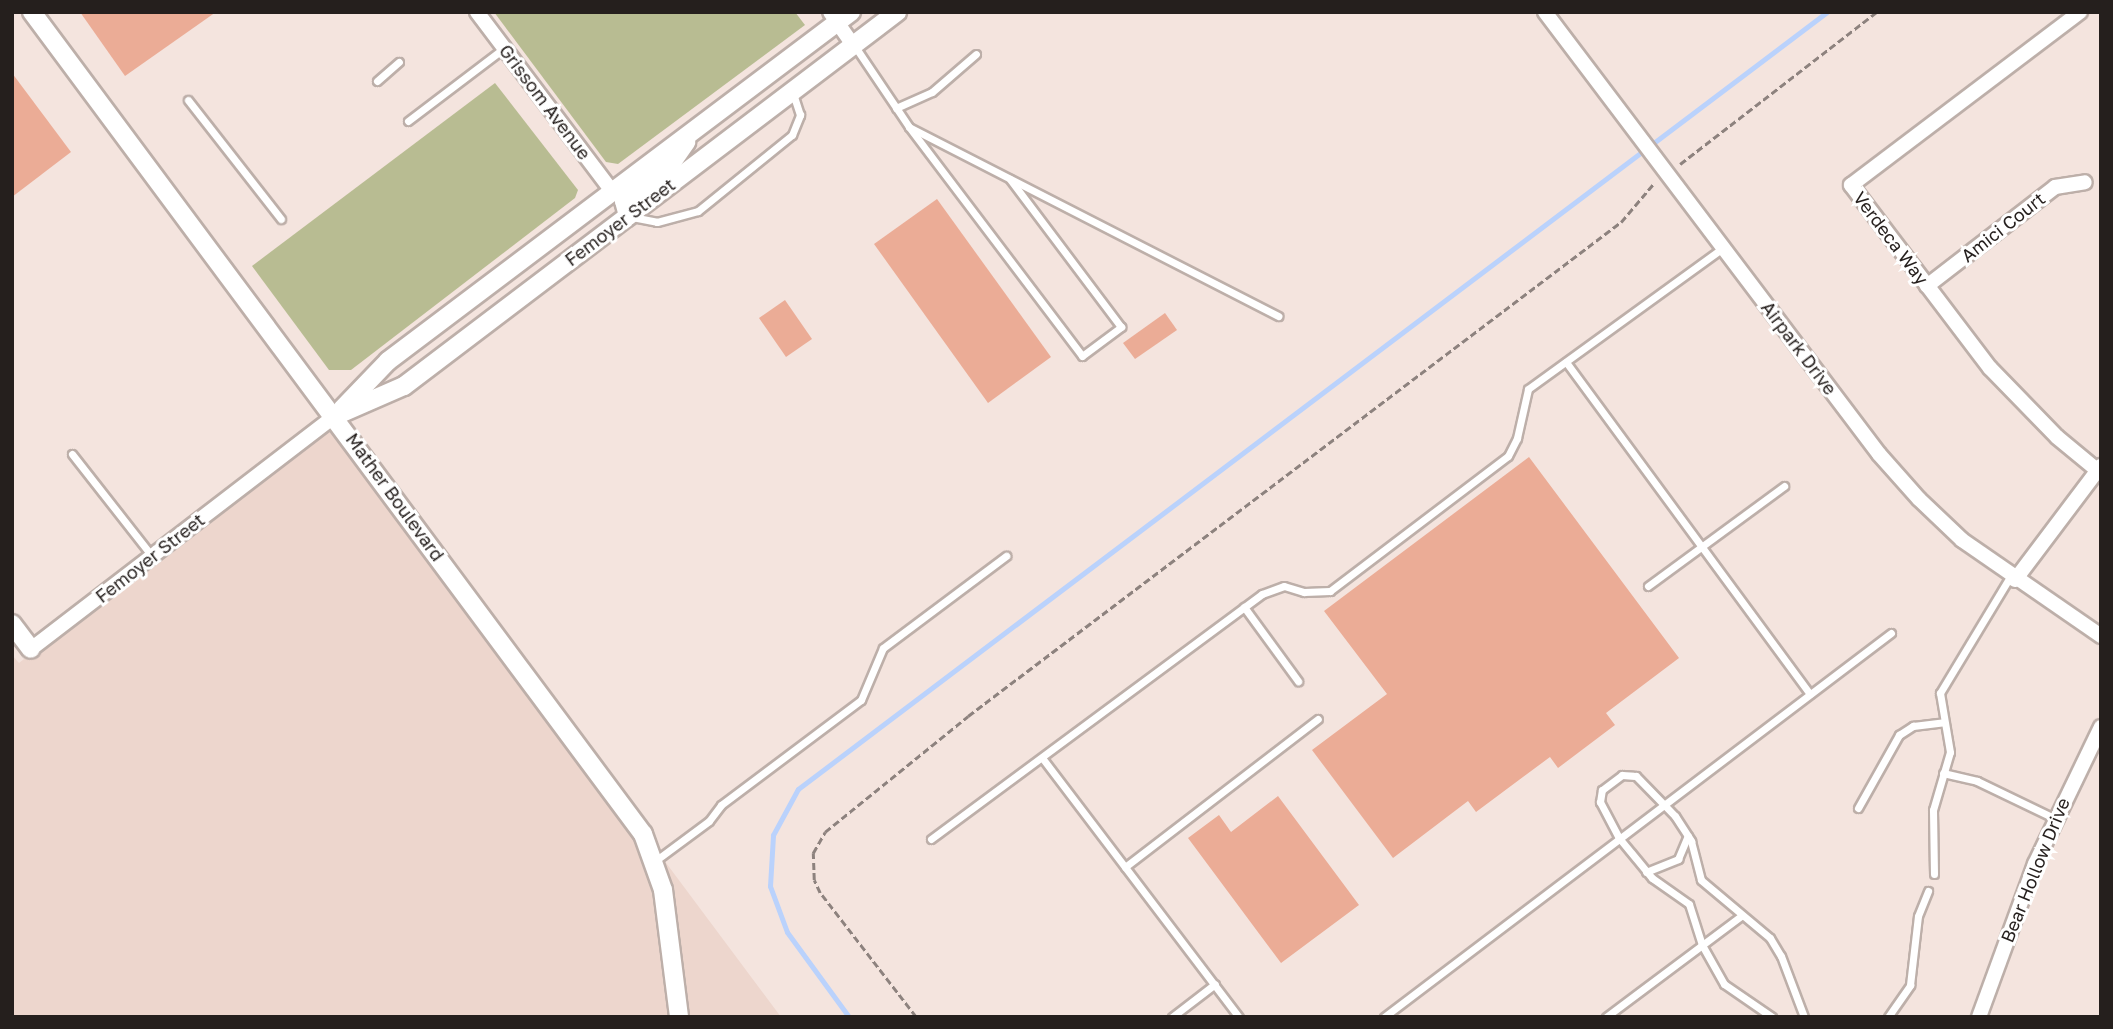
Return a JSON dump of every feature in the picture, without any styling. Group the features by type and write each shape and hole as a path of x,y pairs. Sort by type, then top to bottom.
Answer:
{"street":[{"name":"Mather Boulevard","path":"32,12 633,818 655,862 679,1017"},
{"name":"Grissom Avenue","path":"477,12 612,191"},
{"name":"Femoyer Street","path":"334,416 404,386 897,12"},
{"name":"Airpark Drive","path":"1545,12 1879,454 1962,540 2012,578 2101,636"},
{"name":"Verdeca Way","path":"2080,12 1851,185 2017,399 2099,468"},
{"name":"Femoyer Street","path":"31,649 334,416 388,361 839,16"},
{"path":"839,16 853,45"},
{"path":"628,216 624,201 668,168 696,128"},
{"name":"Amici Court","path":"1927,286 2055,187 2085,182"},
{"path":"2012,578 2099,468"},
{"path":"12,624 31,649"},
{"name":"Bear Hollow Drive","path":"1979,1017 2054,818 2101,727"}],"lane":[{"path":"853,45 909,127 1082,356 1121,327 1010,179"},
{"path":"408,121 504,48"},
{"path":"896,108 932,92 976,54"},
{"path":"377,81 399,62"},
{"path":"628,216 657,222 698,211 792,135 800,115 793,92"},
{"path":"188,100 281,219"},
{"path":"909,127 1278,316"},
{"path":"930,839 1043,759 1262,594 1284,586 1304,592 1329,591 1508,456 1517,438 1528,389 1724,248"},
{"path":"1566,362 1810,694"},
{"path":"72,454 152,556"},
{"path":"1648,586 1784,486"},
{"path":"655,862 709,821 721,805 861,700 883,648 1006,556"},
{"path":"1934,874 1933,810 1950,752 1941,693 2012,578"},
{"path":"1244,607 1298,681"},
{"path":"1384,1017 1891,633"},
{"path":"1125,867 1318,719"},
{"path":"1858,808 1899,735 1913,726 1944,722"},
{"path":"1043,759 1239,1017"},
{"path":"1943,772 1977,781 2054,818"},
{"path":"1772,1017 1724,984 1702,945 1689,904 1646,872 1619,838 1600,802 1602,790 1622,775 1636,776 1665,804 1688,836 1701,880 1769,938 1782,956 1804,1017"},
{"path":"1646,872 1678,859 1688,836"},
{"path":"1888,1017 1910,985 1918,916 1928,891"},
{"path":"1606,1017 1741,916"},
{"path":"1172,1017 1215,984"}],"path":[{"path":"1685,160 1877,12"},
{"path":"916,1017 820,893 814,880 813,853 825,832 968,716 1621,222 1651,185"}],"shaded area":[{"path":"335,419 781,1017 12,1017 12,655 19,663"}],"green space":[{"path":"494,12 795,12 805,25 618,164 606,162"},
{"path":"495,83 578,190 575,198 351,370 329,370 252,266"}],"building":[{"path":"80,12 216,12 125,76"},
{"path":"12,73 71,152 12,197"},
{"path":"937,199 1051,357 988,403 874,244"},
{"path":"785,300 812,339 786,357 759,318"},
{"path":"1165,313 1177,330 1135,359 1123,343"},
{"path":"1529,457 1679,658 1606,713 1615,725 1558,768 1550,757 1476,812 1468,801 1393,858 1312,750 1387,694 1324,611"},
{"path":"1278,796 1359,905 1281,963 1188,838 1219,815 1231,832"}],"waterway":[{"path":"849,1017 787,932 770,886 773,835 798,789 1827,12"}]}
